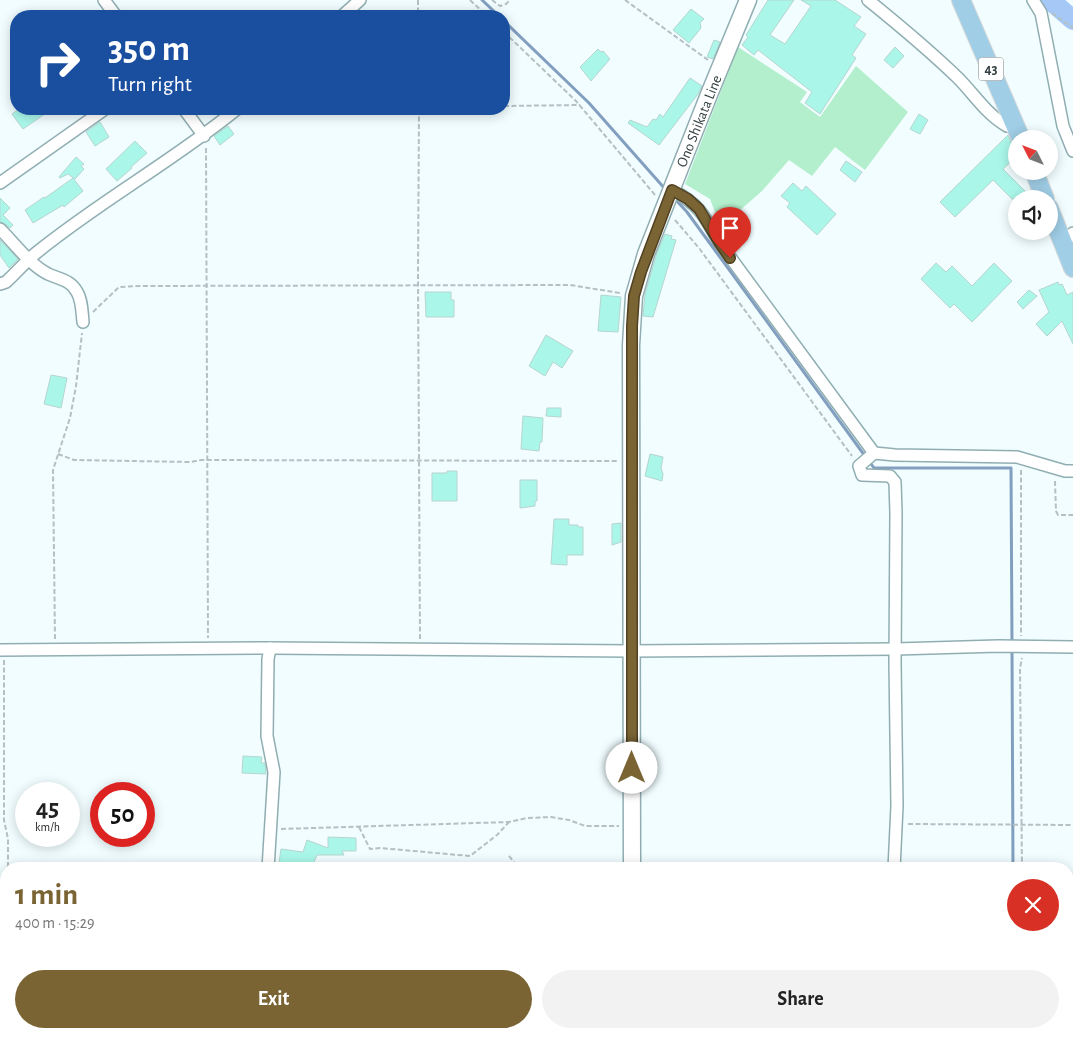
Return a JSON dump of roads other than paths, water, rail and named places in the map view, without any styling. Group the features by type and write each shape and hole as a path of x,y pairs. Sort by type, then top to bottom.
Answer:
{"main road":[{"name":"Ono Shikata Line","path":"632,862 632,326 634,296 646,254 748,0"},
{"name":"43","path":"961,0 1017,130"},
{"path":"1058,222 1068,238 1073,267"}],"street":[{"path":"349,10 360,0"},
{"path":"868,0 958,79 986,110 1001,123 1014,130"},
{"path":"1034,1 1041,13 1064,126 1073,150"},
{"path":"0,183 96,115"},
{"path":"188,115 204,136"},
{"path":"0,284 6,282 29,259 108,200 204,136 230,115"},
{"path":"668,199 688,199 699,209 719,242 874,452 895,455 1020,458 1065,471 1073,471"},
{"path":"0,229 29,259 48,274 66,281 77,290 83,322"},
{"path":"874,452 859,466 862,475 890,476 895,482 898,806 894,862"},
{"path":"2,650 270,648 631,651 1073,647"},
{"path":"269,862 274,772 267,736 268,659 270,648"}],"waterway":[{"path":"482,0 493,10"},
{"path":"1050,0 1073,20"},
{"path":"510,27 589,103 666,190"},
{"path":"674,198 687,212 865,456"},
{"path":"869,461 874,468 1011,468 1012,643"},
{"path":"1012,649 1013,862"}]}
